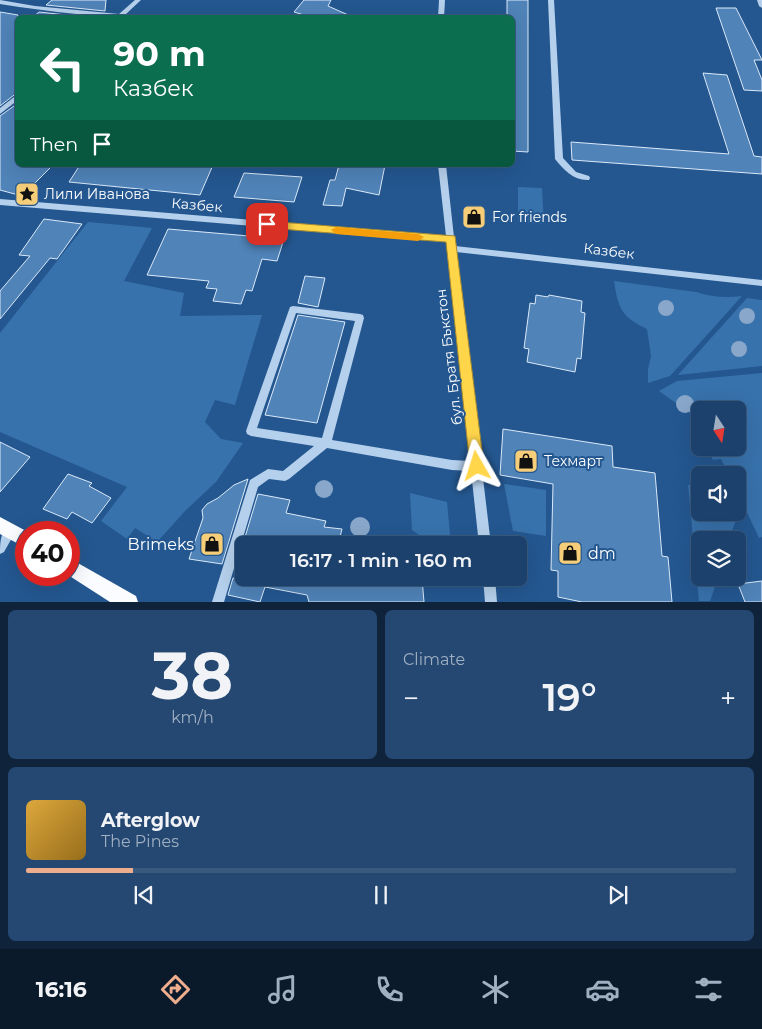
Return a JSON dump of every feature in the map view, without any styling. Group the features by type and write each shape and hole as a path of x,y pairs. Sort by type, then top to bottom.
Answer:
{"main road":[{"path":"80,573 130,602"}],"street":[{"path":"120,15 138,0"},
{"path":"441,15 442,0"},
{"path":"551,0 559,159 573,174 586,178"},
{"path":"760,0 762,6"},
{"path":"0,2 98,15"},
{"path":"0,112 15,99"},
{"name":"бул. Братя Бъкстон","path":"442,167 484,536"},
{"name":"Казбек","path":"0,202 451,239"},
{"name":"Казбек","path":"452,249 762,283"},
{"path":"218,602 254,484 268,474 284,476 325,444 360,318 293,309 251,431 325,444 452,465 477,466"},
{"path":"0,548 5,528"},
{"path":"490,586 491,602"}],"shaded area":[{"path":"518,187 542,188 544,224 518,222"},
{"path":"88,222 152,228 124,281 184,293 180,316 262,315 235,405 215,400 205,422 221,439 243,443 216,482 186,510 157,542 135,528 127,539 101,521 127,487 0,432 0,333"},
{"path":"614,281 713,296 742,296 670,376 648,383 648,369 651,356 647,329 632,320 623,311 617,299"},
{"path":"747,298 762,300 762,366 678,375"},
{"path":"762,373 762,537 759,538 746,510 746,466 724,466 721,459 713,460 711,456 746,456 746,401 691,401 691,414 659,391 677,381"},
{"path":"504,484 546,490 546,536 513,531"},
{"path":"688,485 691,485 691,517"},
{"path":"410,493 447,502 450,536 419,536 412,530"},
{"path":"691,521 736,521 732,531 692,531"},
{"path":"698,586 715,586 710,601 699,601"}],"building":[{"path":"52,0 106,0 105,11 46,5"},
{"path":"304,0 331,0 328,6 348,15 304,15 294,12"},
{"path":"507,0 528,0 528,152 515,151 515,15 507,15"},
{"path":"716,8 736,8 762,60 754,60 762,80 762,91 744,90"},
{"path":"0,12 18,15 15,15 15,94 0,106"},
{"path":"39,12 67,15 36,15"},
{"path":"703,73 727,75 754,156 762,157 762,174 572,160 571,142 729,154"},
{"path":"15,105 15,167 51,167 22,196 0,190 0,116"},
{"path":"79,167 212,167 200,195 69,182"},
{"path":"338,167 385,167 379,195 346,188 342,206 323,205 330,180 335,180"},
{"path":"244,173 302,177 294,202 234,197"},
{"path":"44,219 82,224 57,259 50,258 0,319 0,291 30,256 19,255"},
{"path":"168,229 284,239 277,261 262,259 252,291 246,290 241,304 213,301 217,289 206,288 209,281 147,275"},
{"path":"305,276 325,278 318,307 298,303"},
{"path":"536,295 548,297 549,295 582,301 581,312 585,313 581,359 577,358 575,372 527,362 529,349 524,348 530,303 535,304"},
{"path":"298,315 345,322 317,423 265,415"},
{"path":"503,429 612,446 613,467 655,473 662,556 668,557 672,602 582,602 558,597 558,571 551,570 553,484 500,475"},
{"path":"0,442 30,457 0,492"},
{"path":"68,474 92,483 89,486 111,498 92,523 72,512 67,519 43,509"},
{"path":"248,479 222,564 189,559 203,518 202,510 207,504 234,485"},
{"path":"258,494 290,500 286,513 326,521 324,527 342,529 340,536 245,536"},
{"path":"233,578 235,578 235,586 423,586 424,602 309,602 307,595 265,587 260,602 228,595"},
{"path":"762,581 762,602 745,602 739,586 746,586 746,583"}],"slow traffic":[{"path":"336,230 418,237"}],"place":[{"name":"Лили Иванова","path":"27,194"},
{"name":"For friends","path":"474,217"},
{"name":"Техмарт","path":"526,461"},
{"name":"Brimeks","path":"212,544"},
{"name":"dm","path":"570,553"}],"route":[{"path":"267,224 451,239 477,466"}]}
